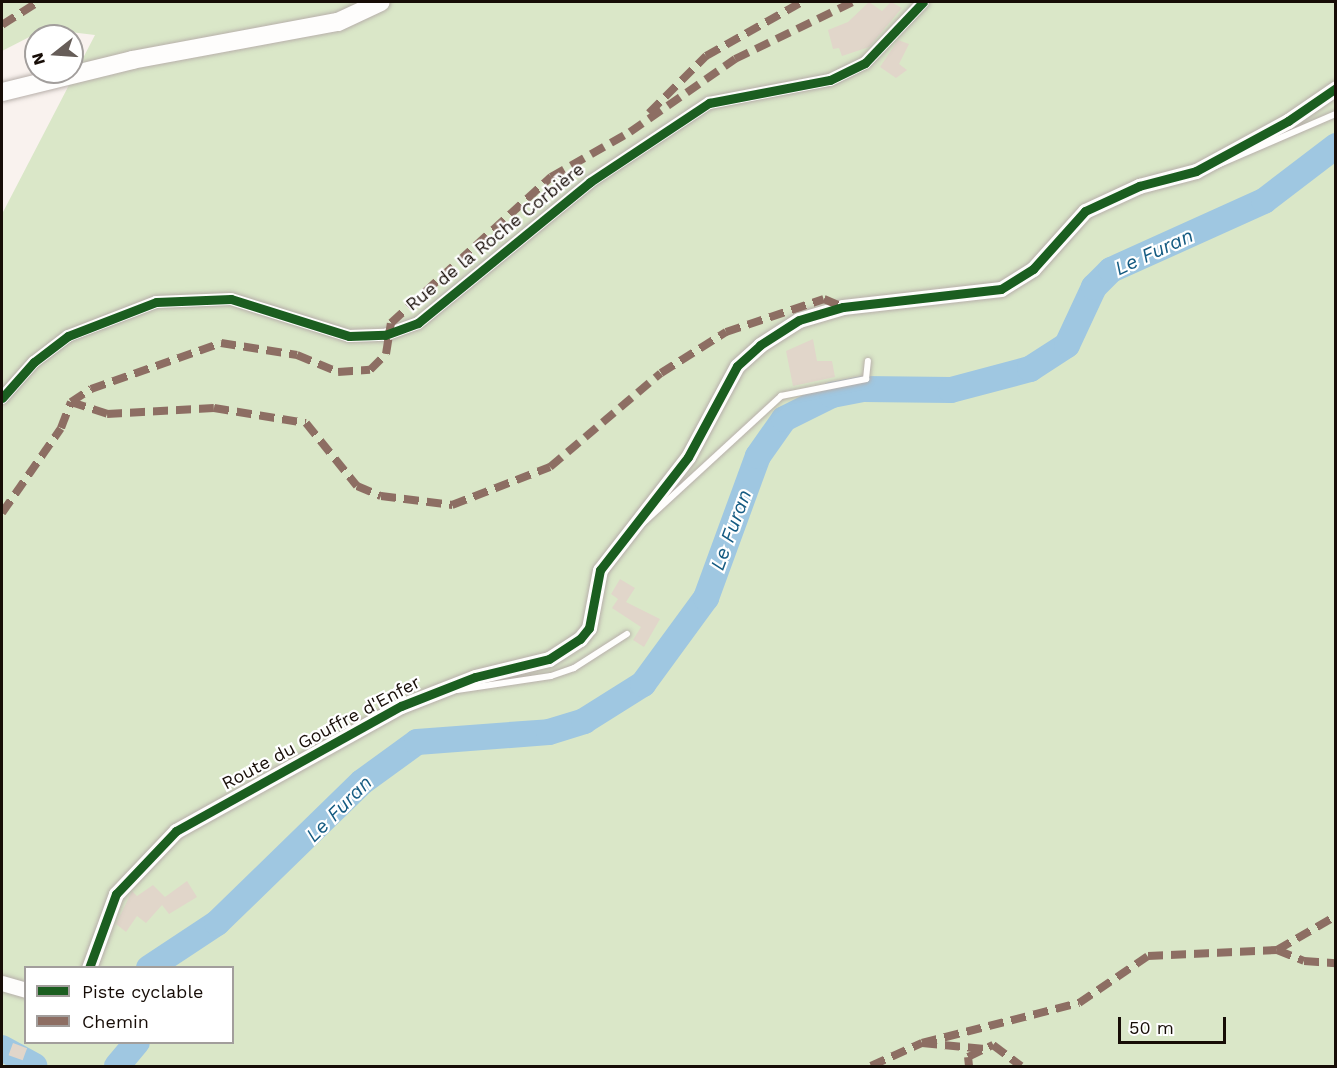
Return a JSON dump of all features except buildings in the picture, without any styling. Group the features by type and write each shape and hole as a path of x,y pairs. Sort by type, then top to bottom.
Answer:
{"main road":[{"path":"2,92 170,53 338,22 381,2"}],"street":[{"name":"Rue de la Roche Corbière","path":"2,398 33,362 68,336 156,302 231,299 349,336 385,336 418,323 590,182 708,103 830,80 865,63 923,2"},
{"name":"Route du Gouffre d'Enfer","path":"89,966 116,894 176,831 262,779 436,691 549,659 580,639 589,628 600,570 688,457 737,366 798,320 843,307 1001,289 1033,269 1085,211 1139,186 1200,169 1288,121 1335,88"},
{"path":"2,983 24,989"}],"lane":[{"path":"1200,169 1230,164 1335,114"},
{"path":"634,528 651,520 781,396 867,379 868,361"},
{"path":"436,691 551,676 574,668 627,634"}],"green space":[{"path":"2,2 1335,2 1335,1066 2,1066 2,214 70,84 84,84 84,56 95,35 84,34 84,24 24,24 24,40 2,51"}],"waterway":[{"name":"Le Furan","path":"152,966 217,923 362,782 417,742 549,732 584,721 643,684 706,598 758,456 784,419 832,395 864,389 951,390 1030,369 1067,345 1094,287 1111,270 1264,201 1336,146"},
{"name":"Le Furan","path":"117,1066 135,1044"},
{"name":"Le Furan","path":"2,1048 34,1066"}],"marked path":[{"path":"2,25 38,2"},
{"path":"649,113 706,56 802,2"},
{"path":"2,513 61,428 71,402 91,389 221,343 297,355 338,372 370,370 386,354 391,323 551,177 630,132 735,59 853,2"},
{"path":"71,402 107,414 214,408 306,423 357,486 381,496 452,505 550,467 661,373 726,332 824,299 843,307"},
{"path":"922,1043 1079,1003 1148,956 1277,950 1336,916"},
{"path":"1277,950 1304,961 1336,963"},
{"path":"871,1066 922,1043 985,1049"},
{"path":"969,1066 968,1057 993,1045 1021,1066"}],"cycle path":[{"path":"2,398 34,362 68,336 156,302 231,299 349,336 385,335 418,323 590,182 709,103 830,80 865,63 923,2"},
{"path":"90,966 116,894 176,831 401,706 475,677 549,659 580,639 589,628 600,570 688,457 737,366 760,345 799,320 843,307 1001,289 1033,269 1085,211 1139,186 1196,171 1288,121 1336,88"}]}
